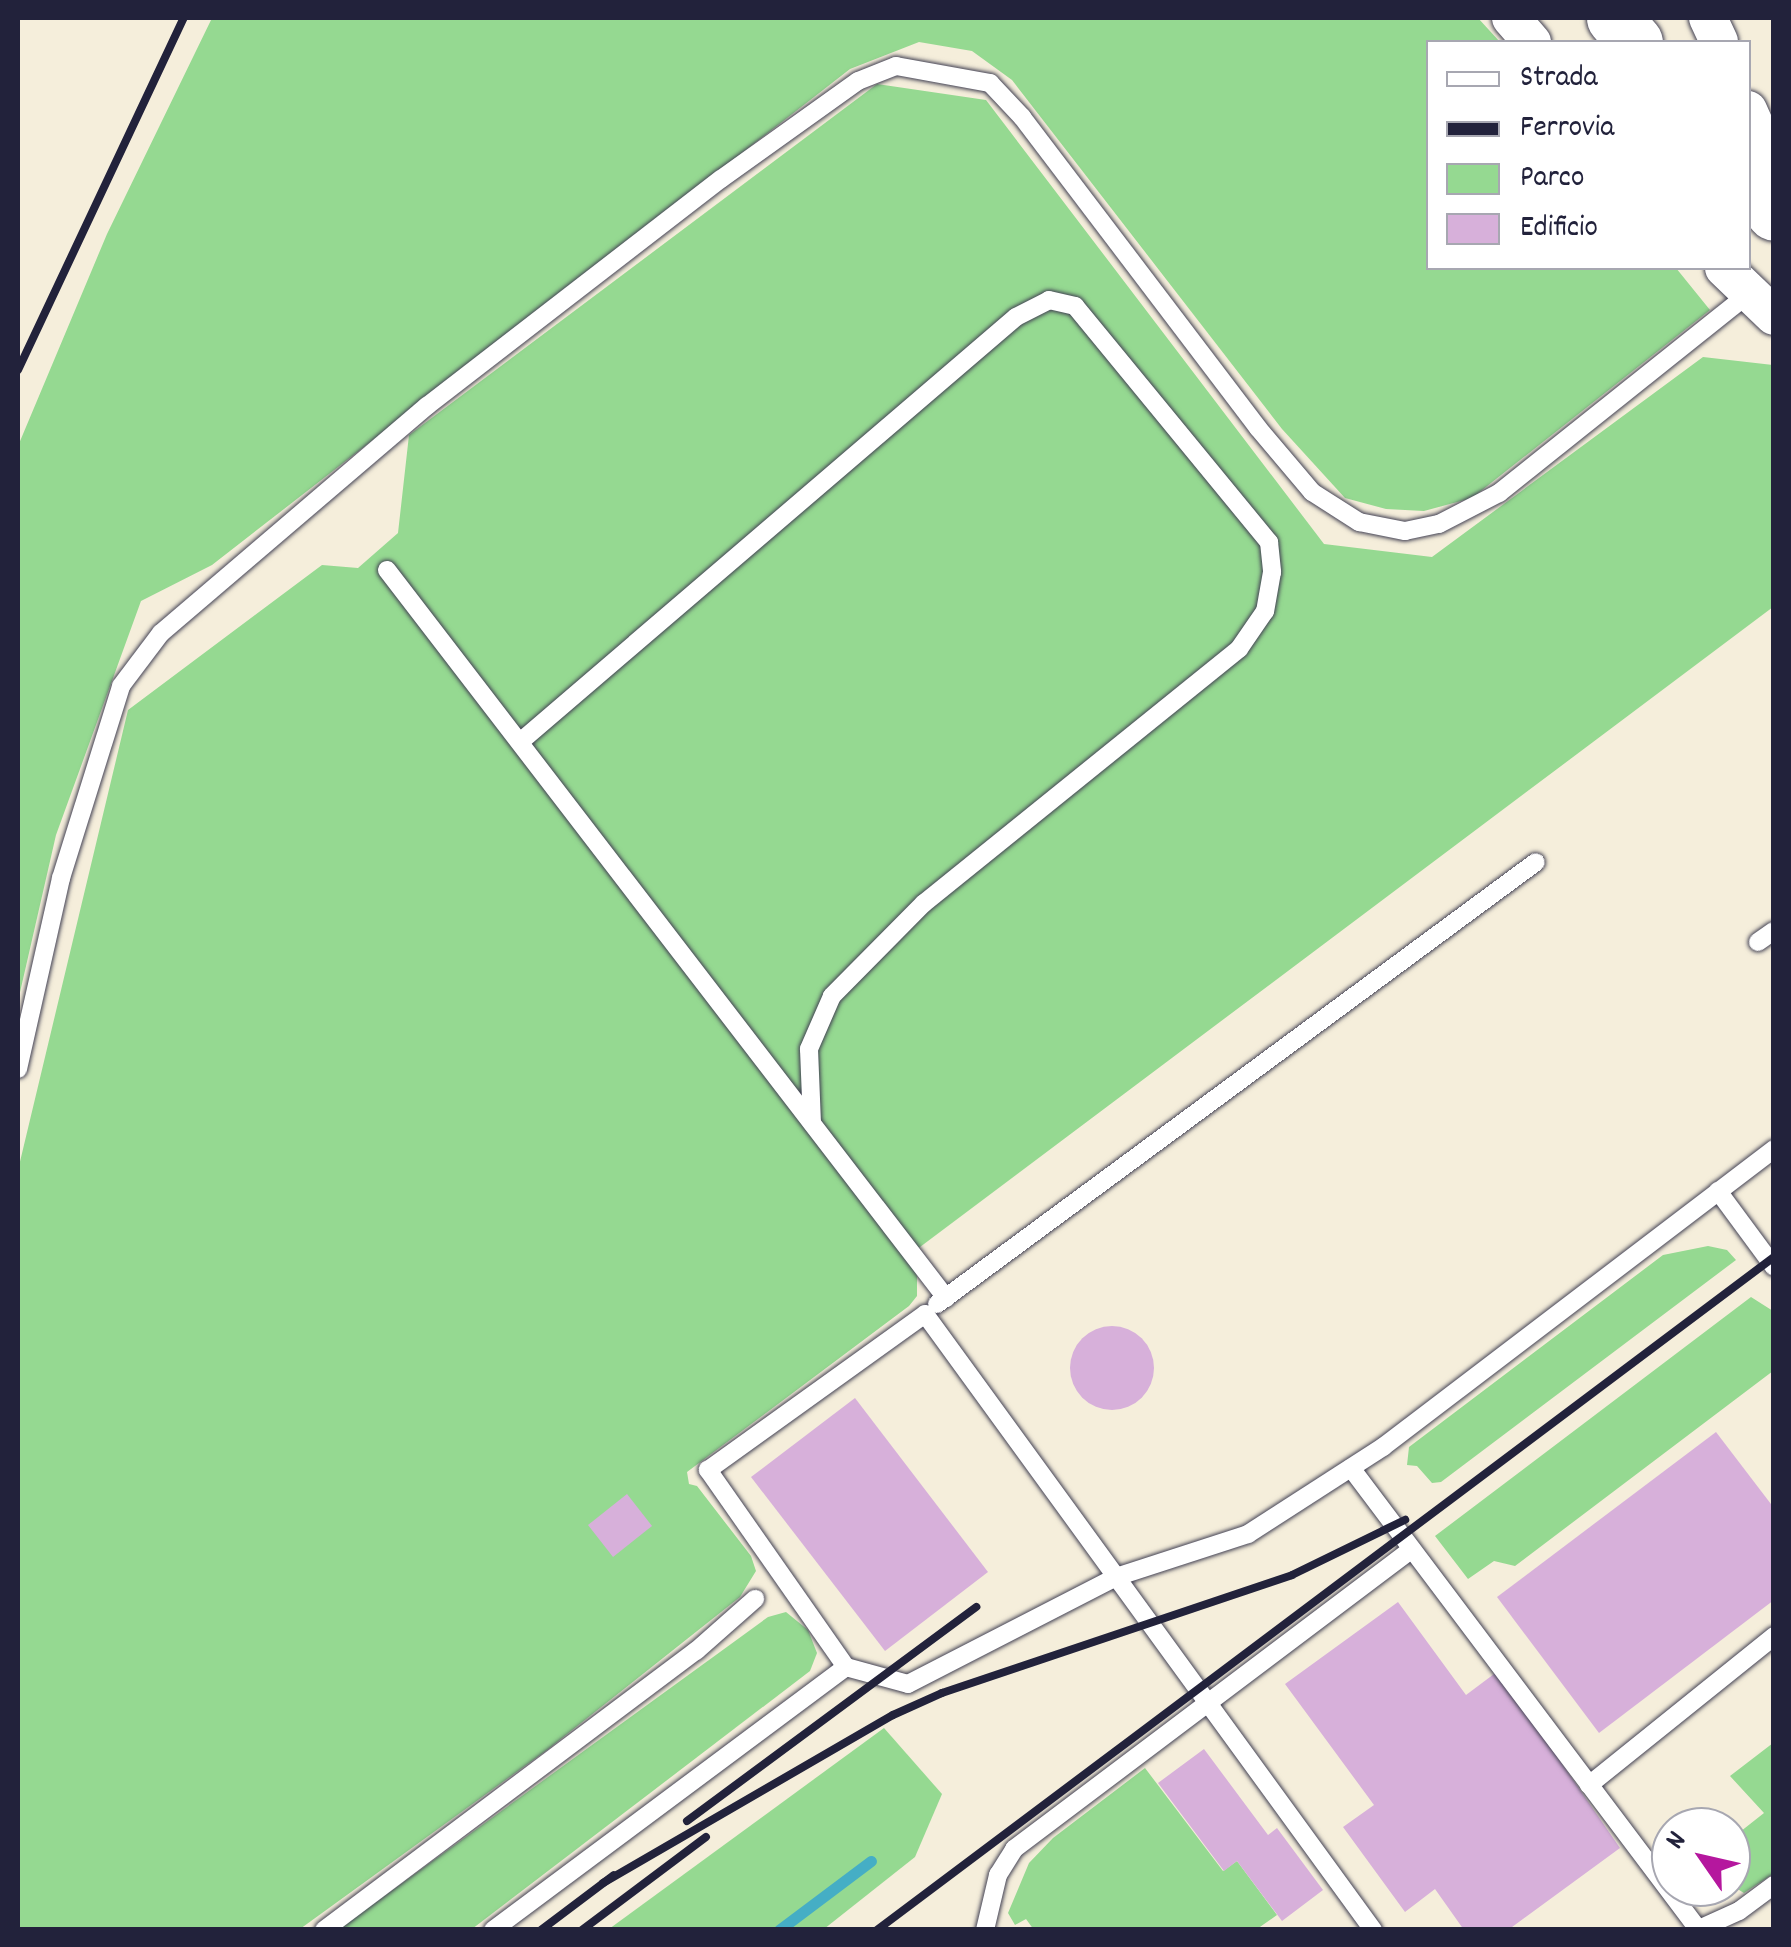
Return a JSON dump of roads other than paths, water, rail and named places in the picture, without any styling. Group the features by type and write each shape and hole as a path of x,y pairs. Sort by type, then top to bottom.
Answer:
{"main road":[{"path":"1614,18 1633,40"},
{"path":"1751,186 1774,213"}],"street":[{"path":"1511,18 1530,40"},
{"path":"1751,117 1774,168"}],"lane":[{"path":"18,1069 61,878 121,686 160,634 427,406 721,179 858,81 896,66 990,83 1022,117 1258,428 1312,492 1359,522 1404,532 1439,524 1499,492 1748,293"},
{"path":"520,742 1016,318 1050,300 1075,306 1269,542 1272,572 1265,611 1239,649 924,903 832,996 809,1049 812,1122"},
{"path":"387,570 946,1298"},
{"path":"1536,862 708,1470 846,1667 908,1684 1116,1577 1248,1534 1350,1468 1774,1149"},
{"path":"1718,1191 1774,1267"},
{"path":"925,1314 1372,1930"},
{"path":"1350,1468 1697,1929 1739,1911 1774,1885"},
{"path":"985,1930 998,1875 1014,1849 1412,1550"},
{"path":"324,1930 696,1651 755,1599"},
{"path":"1589,1785 1774,1636"},
{"path":"493,1930 846,1667"}],"waterway":[{"path":"779,1930 871,1861"}],"railway":[{"path":"18,370 184,18"},
{"path":"877,1930 1774,1257"},
{"path":"603,1883 893,1715 942,1693 1292,1575 1405,1520"},
{"path":"687,1821 976,1607"},
{"path":"582,1930 706,1837"},
{"path":"541,1930 614,1875"}]}
